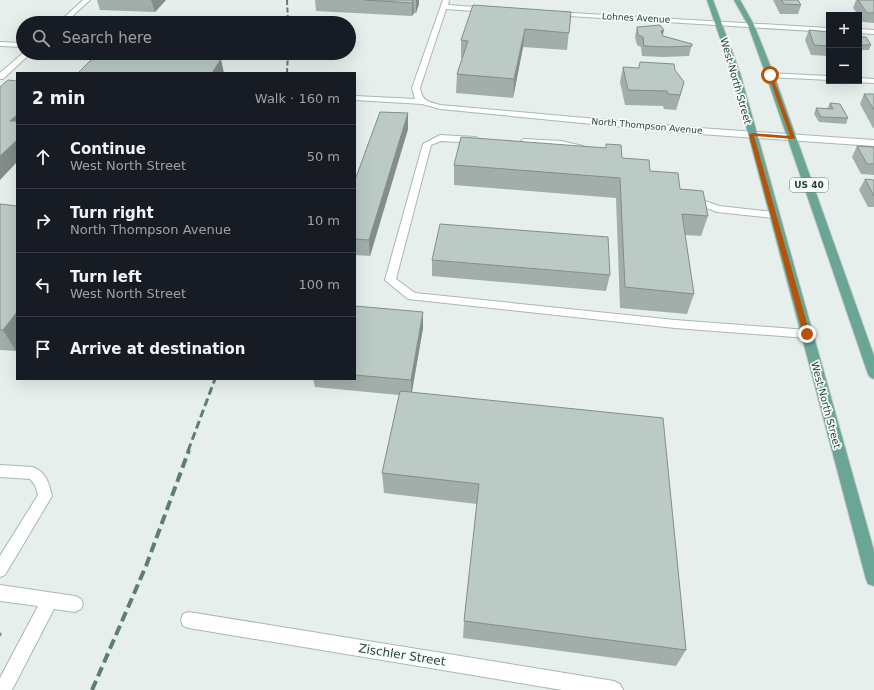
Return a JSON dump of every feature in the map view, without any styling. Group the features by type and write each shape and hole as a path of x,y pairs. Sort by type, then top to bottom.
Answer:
{"main road":[{"name":"West North Street","path":"710,0 736,73 874,580"},
{"name":"US 40","path":"737,0 751,25 770,75 874,374"}],"street":[{"path":"69,16 87,0"},
{"path":"422,102 418,97 416,88 445,4 499,10"},
{"name":"Lohnes Avenue","path":"546,13 826,30"},
{"path":"862,31 874,32"},
{"path":"0,44 16,45"},
{"path":"0,77 19,60"},
{"path":"770,75 826,78"},
{"path":"862,80 874,81"},
{"name":"North Thompson Avenue","path":"356,98 422,102 440,107 752,135 874,143"},
{"path":"485,140 440,138 427,144 390,280 412,296 675,324 807,334"},
{"path":"516,142 561,144 591,150"},
{"path":"683,195 717,210 774,215"},
{"path":"0,471 33,474 42,482 45,496 0,570"},
{"path":"0,593 75,604"},
{"path":"3,690 50,600"},
{"name":"Zischler Street","path":"189,620 565,686 614,690"}],"building":[{"path":"365,0 413,0 412,3"},
{"path":"781,0 798,0 801,5 784,4"},
{"path":"858,0 874,0 874,13 867,13"},
{"path":"473,5 571,12 569,33 525,29 514,79 457,74 468,41 461,40"},
{"path":"660,25 664,30 661,31 663,36 692,44 692,46 644,46 643,37 638,35 637,27"},
{"path":"809,30 826,32 826,46 814,45"},
{"path":"862,37 866,37 871,45 862,45"},
{"path":"91,60 220,60 213,72 79,72"},
{"path":"640,62 674,64 675,70 684,82 680,95 668,94 667,91 628,90 623,67 639,68"},
{"path":"8,80 16,81 16,116 10,121 16,121 16,141 0,156 0,87"},
{"path":"864,94 874,94 874,110"},
{"path":"830,103 840,104 848,118 821,117 816,108 833,109"},
{"path":"380,112 408,113 369,240 356,239 356,177"},
{"path":"461,137 606,148 606,144 621,145 622,158 649,160 650,171 678,173 680,189 703,191 708,216 682,214 694,294 625,287 620,178 454,165"},
{"path":"857,146 874,147 874,164 867,164"},
{"path":"865,179 874,180 874,196"},
{"path":"0,204 16,206 16,313 3,330 0,330"},
{"path":"440,224 608,237 610,275 432,260"},
{"path":"356,306 423,312 411,380 356,375"},
{"path":"400,391 663,418 686,650 464,621 479,484 382,473"}],"railway":[{"path":"287,0 288,16"},
{"path":"287,72 288,60"},
{"path":"188,451 215,380"},
{"path":"92,690 146,566 189,450"}],"route":[{"path":"770,75 793,138 752,135 807,334"}]}
